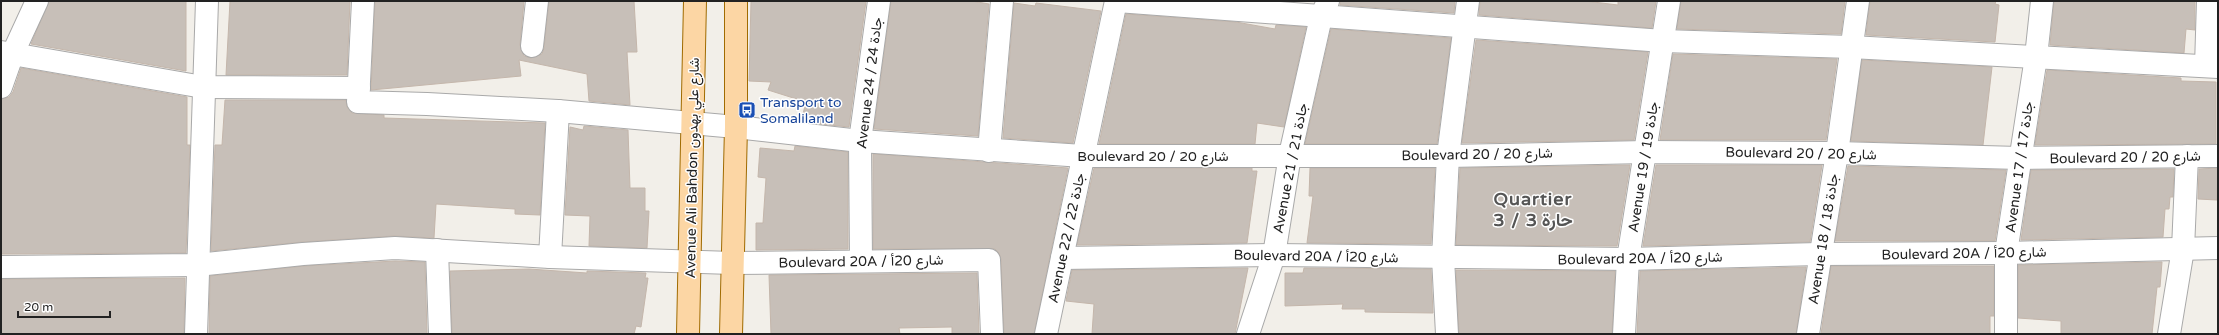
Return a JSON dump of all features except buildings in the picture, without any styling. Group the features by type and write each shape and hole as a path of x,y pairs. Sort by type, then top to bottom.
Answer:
{"main road":[{"name":"Avenue Ali Bahdon شارع علي بهدون","path":"688,334 695,1"},
{"path":"731,334 736,127 736,1"}],"street":[{"path":"1,87 7,52 37,1"},
{"path":"196,334 197,265 207,1"},
{"path":"7,52 203,87 359,88 363,1"},
{"path":"532,46 537,1"},
{"name":"Avenue 24 / جادة 24","path":"861,261 860,141 879,1"},
{"path":"989,151 1002,1"},
{"path":"1116,1 1324,9 1464,26 1663,41 1851,47 2212,66 2208,1"},
{"name":"Avenue 22 / جادة 22","path":"1046,334 1116,1"},
{"path":"1446,334 1442,258 1448,156 1468,1"},
{"name":"Avenue 19 / جادة 19","path":"1624,334 1628,259 1669,1"},
{"name":"Avenue 18 / جادة 18","path":"1808,334 1819,254 1837,153 1858,1"},
{"name":"Avenue 17 / جادة 17","path":"2006,334 2006,253 2019,158 2036,56 2042,1"},
{"name":"Avenue 21 / جادة 21","path":"1248,334 1274,255 1290,155 1324,9"},
{"name":"Boulevard 20 / شارع 20","path":"359,88 358,102 427,104 558,112 736,127 860,141 989,151 1083,156 1448,156 1646,152 1837,153 2019,158 2218,156"},
{"path":"550,257 558,112"},
{"path":"2170,334 2183,249 2187,156"},
{"name":"Boulevard 20A / شارع 20أ","path":"1,268 197,265 303,254 395,248 550,257 732,263 989,260 992,334"},
{"name":"Boulevard 20A / شارع 20أ","path":"1062,258 1274,255 1628,259 1819,254 2006,253 2218,248"},
{"path":"437,250 440,334"}],"place":[{"name":"Transport to Somaliland","path":"747,110"}],"district":[{"name":"Quartier 3 / حارة 3","path":"1533,209"}]}
